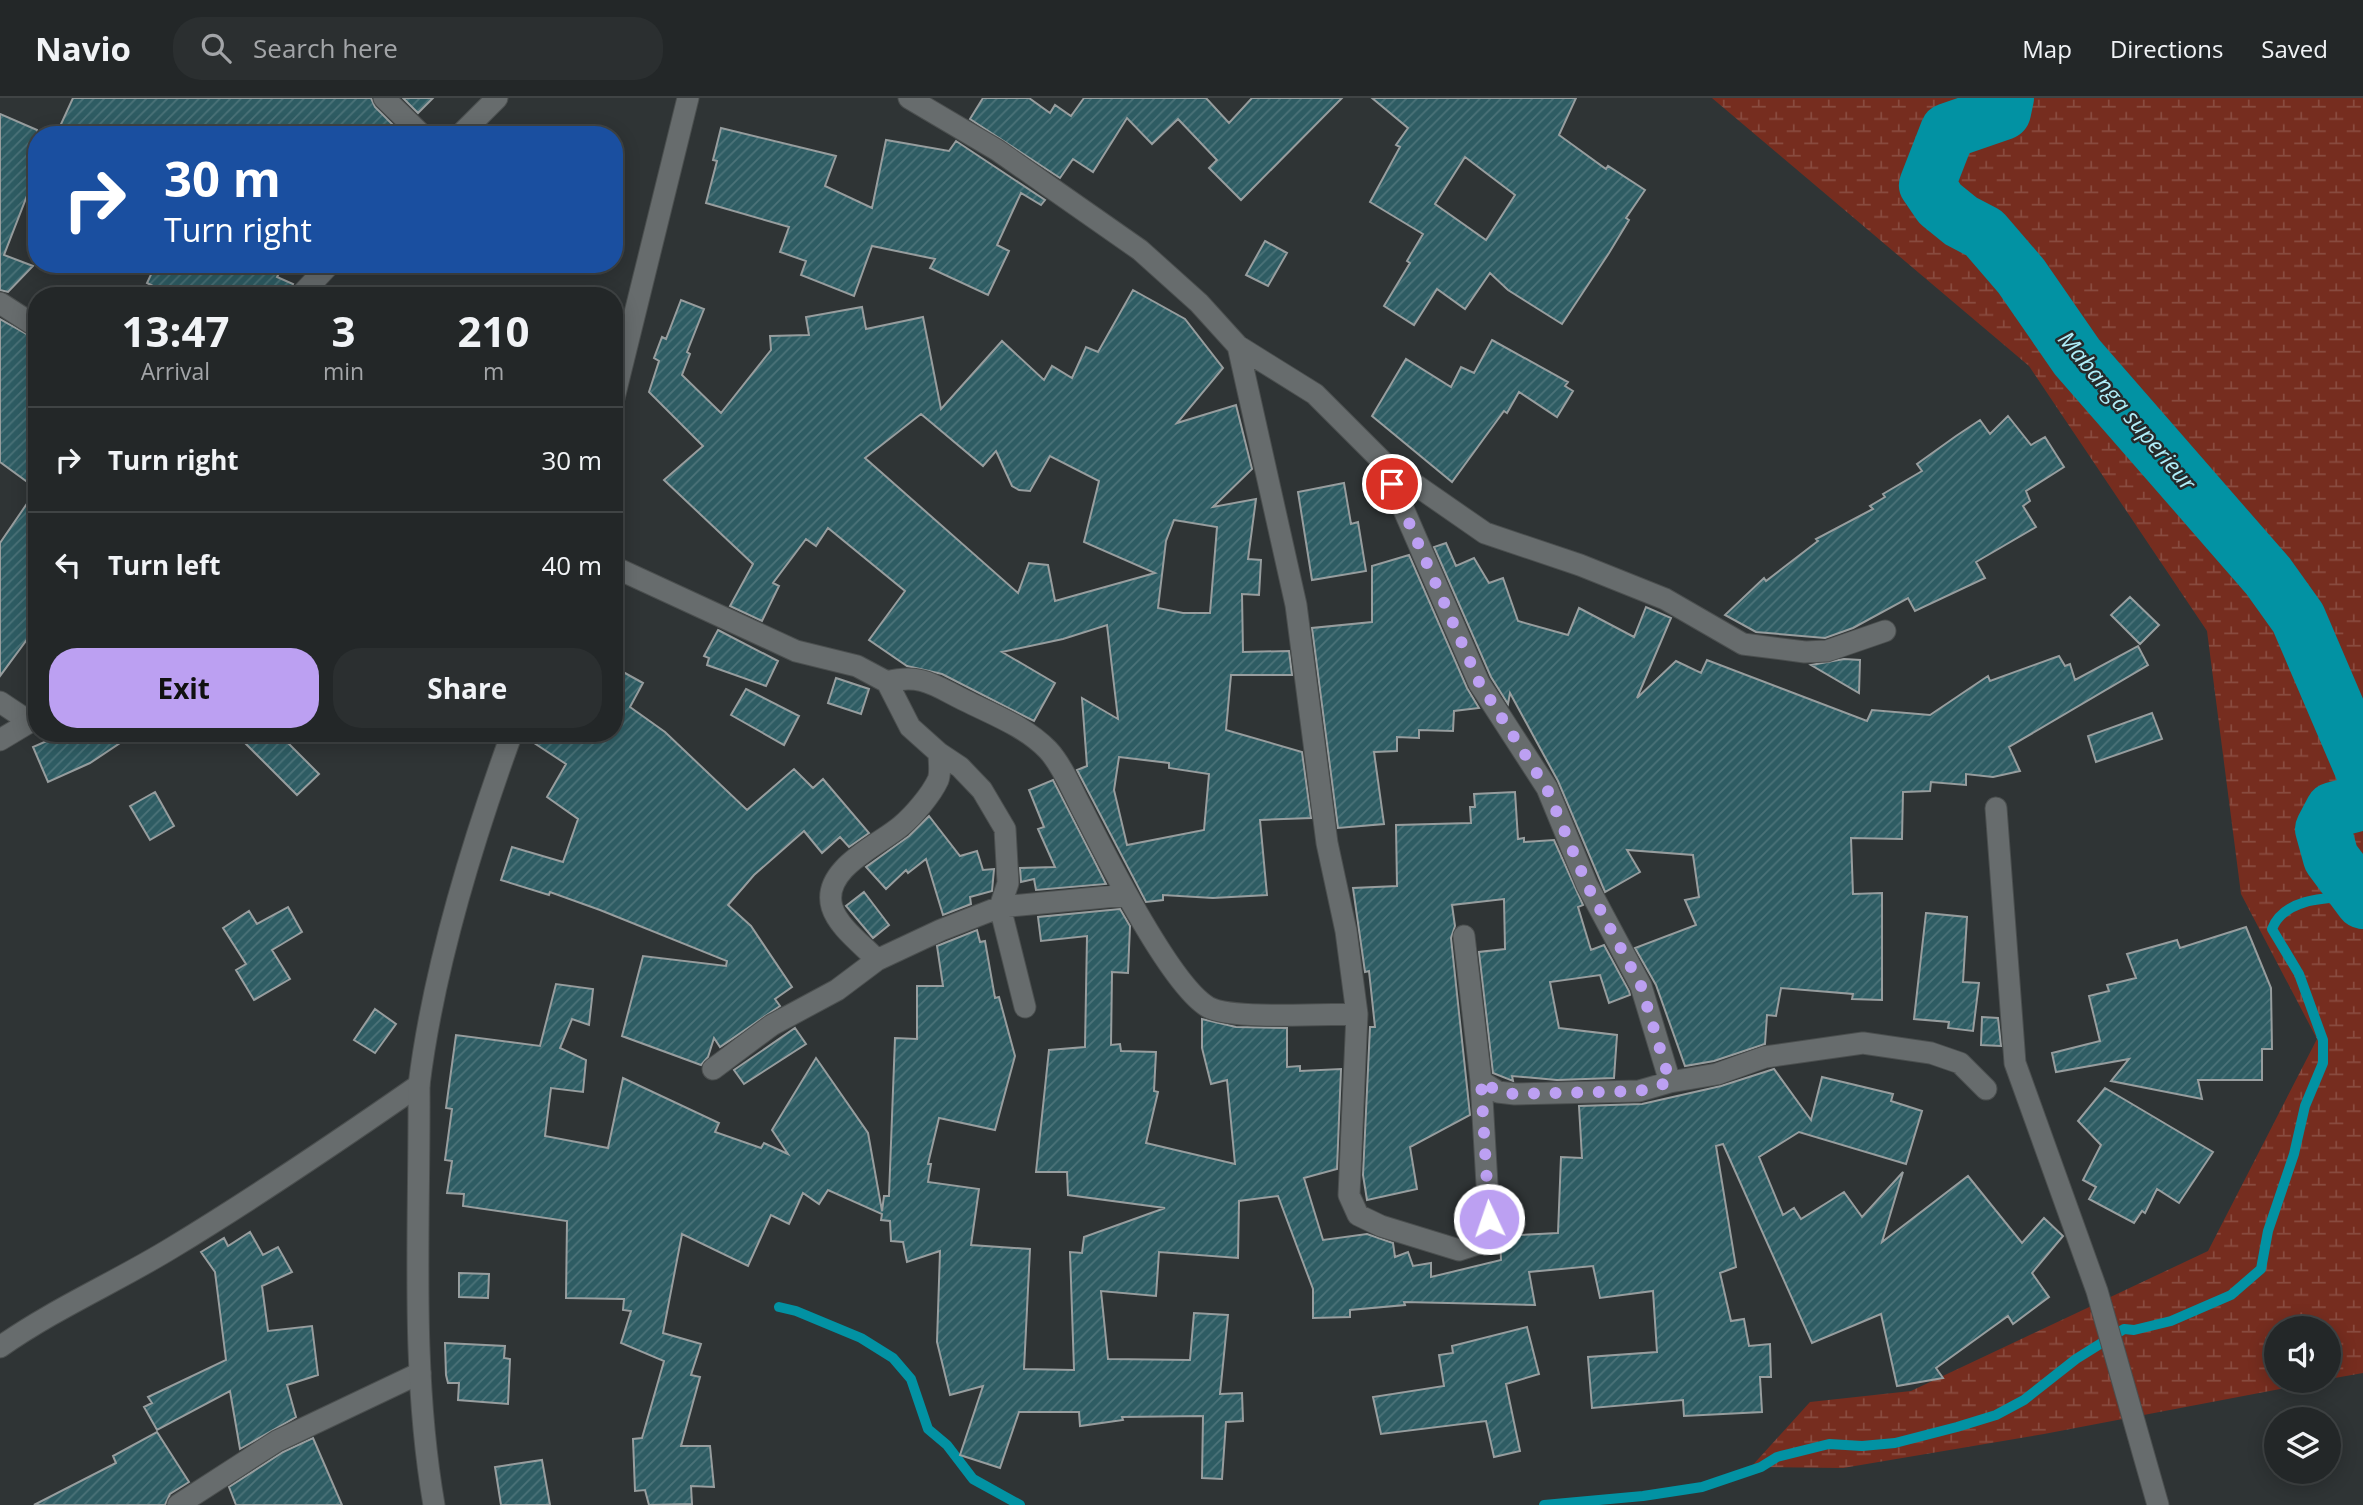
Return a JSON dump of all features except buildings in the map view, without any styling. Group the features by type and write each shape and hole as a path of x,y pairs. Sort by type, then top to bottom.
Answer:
{"street":[{"path":"384,98 413,126"},
{"path":"469,126 497,98"},
{"path":"623,362 688,98"},
{"path":"909,98 997,150 1140,250 1199,303 1238,346 1315,394 1382,462 1485,533 1654,594 1743,644 1805,652 1827,651 1885,631"},
{"path":"308,287 322,273"},
{"path":"0,303 28,321"},
{"path":"1238,346 1296,605 1327,843 1346,931 1357,1014 1349,1195 1358,1215 1381,1226 1458,1250 1480,1243 1489,1219 1481,1081 1464,936"},
{"path":"1382,462 1479,682 1547,789 1587,885 1641,986 1670,1082"},
{"path":"623,571 796,651 857,666 887,682 910,727 939,753 960,767 982,790 1005,829 1008,883 1000,907 1025,1007"},
{"path":"887,682 909,676 930,684 1028,733 1050,751 1128,895 1170,964 1194,995 1209,1007 1245,1013 1357,1014"},
{"path":"0,702 28,714"},
{"path":"0,740 28,720"},
{"path":"434,1505 427,1463 420,1373 419,1085 424,1038 454,920 509,742"},
{"path":"877,960 838,917 831,905 832,891 840,873 901,826 926,799 939,778 939,753"},
{"path":"1996,808 2015,1063 2102,1311 2158,1505"},
{"path":"713,1069 772,1025 837,990 877,960 941,930 1000,907 1128,895"},
{"path":"1481,1081 1499,1092 1515,1094 1639,1091 1670,1082 1717,1074 1765,1057 1863,1043 1931,1053 1960,1063 1986,1088"},
{"path":"0,1347 33,1324 168,1250 272,1186 419,1085"},
{"path":"178,1505 277,1441 420,1373"}],"green space":[{"path":"1712,98 2363,98 2363,1373 2341,1377 2341,1316 2264,1316 2264,1392 2044,1434 1843,1468 1751,1467 1810,1402 1911,1391 2208,1251 2317,1039 2241,894 2207,631 2029,366"}],"waterway":[{"name":"Mabanga superieur","path":"2006,98 2003,112 1948,131 1927,185 1940,204 1961,221 1984,233 2021,276 2077,357 2268,576 2298,618 2363,770"},
{"name":"Mabanga superieur","path":"2363,802 2333,810 2323,829 2331,858 2363,901"},
{"path":"1544,1505 1643,1496 1702,1487 1761,1467 1777,1457 1829,1444 1862,1446 1895,1443 1957,1427 1996,1415 2024,1400 2076,1359 2124,1329 2134,1330 2171,1321 2231,1295 2261,1269 2268,1231 2294,1154 2305,1106 2323,1063 2323,1040 2299,974 2272,929 2278,918 2298,905 2323,899 2361,896"},
{"path":"779,1307 796,1311 861,1338 893,1358 911,1379 928,1429 947,1445 973,1479 1020,1505"}],"route":[{"path":"1392,484 1479,682 1547,789 1587,885 1641,986 1670,1082 1639,1091 1515,1094 1499,1092 1481,1081 1489,1219"}]}
